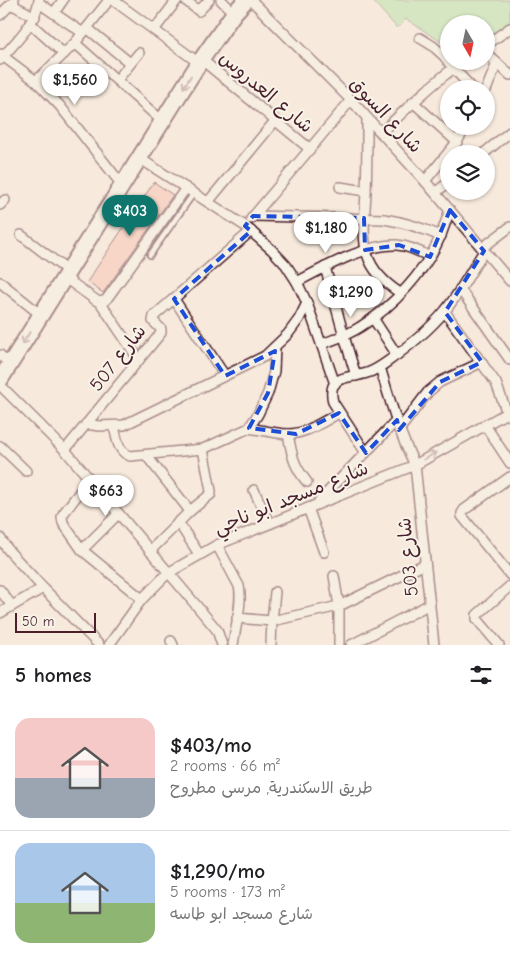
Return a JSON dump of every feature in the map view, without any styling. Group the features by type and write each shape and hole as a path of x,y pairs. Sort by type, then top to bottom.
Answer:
{"main road":[{"path":"0,380 5,360 41,315 200,61 234,13 246,0"}],"street":[{"path":"54,13 63,0"},
{"path":"36,81 75,43 109,0"},
{"name":"شارع العدروس","path":"113,0 200,61 310,149"},
{"path":"154,30 177,0"},
{"path":"185,0 199,11 209,0"},
{"path":"221,0 234,13"},
{"name":"شارع السوق","path":"251,0 351,100 436,192 510,281"},
{"path":"122,185 60,106 36,81 1,57 25,32 33,20 39,1 130,63"},
{"path":"0,15 13,2 33,20 64,54"},
{"path":"495,39 510,28"},
{"path":"420,38 440,52"},
{"path":"75,43 162,121"},
{"path":"117,80 139,53"},
{"path":"490,80 497,63 510,75"},
{"path":"380,133 451,70"},
{"path":"455,70 464,80"},
{"name":"شارع 507","path":"65,450 161,333 153,318 248,228 253,216 351,100"},
{"path":"413,102 457,142"},
{"path":"367,118 364,218 366,250 370,263 377,275 400,294"},
{"path":"208,202 275,120"},
{"path":"495,145 510,132"},
{"path":"425,181 461,135"},
{"path":"139,158 248,228 286,265 307,303 322,344 334,384 332,398 335,406 366,453"},
{"path":"340,186 366,191"},
{"path":"436,192 440,189"},
{"path":"100,302 106,300 190,190"},
{"path":"322,344 359,328 387,307 400,294 430,257 441,236 450,210"},
{"path":"253,216 384,219 404,222 441,236"},
{"path":"334,384 344,377 373,371 423,334 444,312 483,250 510,227"},
{"path":"21,235 100,302 139,360"},
{"path":"297,282 325,267 382,245 398,245 415,249 430,257"},
{"path":"325,267 356,376"},
{"path":"0,282 41,315"},
{"path":"460,288 510,360"},
{"path":"174,299 225,376"},
{"path":"86,424 99,426 124,425 265,356 288,334 299,319 307,303"},
{"path":"444,312 496,383 509,414"},
{"path":"373,318 397,355"},
{"path":"114,426 118,445 125,454 130,456 203,449 249,428 268,393 274,370 275,347"},
{"path":"399,430 428,392 440,382 482,362"},
{"name":"شارع 503","path":"380,367 399,430 414,465 434,645"},
{"path":"0,385 65,450 212,624 222,645"},
{"path":"249,428 288,434 304,431 339,413"},
{"name":"شارع مسجد ابو ناجي","path":"109,645 142,599 168,573 199,554 311,506 414,465 509,414"},
{"path":"324,552 311,506 397,420"},
{"path":"486,425 510,463"},
{"path":"288,434 294,462 308,482"},
{"path":"0,446 26,471"},
{"path":"150,551 178,522 208,497 211,491 203,449"},
{"path":"146,455 190,511"},
{"path":"510,477 464,510 462,516 510,575"},
{"path":"90,480 63,514 63,523 82,550 142,599"},
{"path":"254,490 269,524"},
{"path":"82,550 118,514"},
{"path":"178,522 199,554"},
{"path":"0,538 42,588 99,645"},
{"path":"217,545 239,586 241,597 232,645"},
{"path":"237,618 272,621 338,606 426,564"},
{"path":"334,576 338,606 339,645"},
{"path":"499,645 477,619 477,615 510,586"},
{"path":"0,613 42,588"},
{"path":"0,590 12,606"},
{"path":"271,645 275,592"},
{"path":"351,645 430,604"}],"lane":[{"path":"150,255 190,190"}],"highlighted area":[{"path":"450,210 484,251 445,312 482,362 440,382 399,430 397,420 366,453 339,413 296,434 249,428 268,393 275,351 225,376 174,299 251,231 245,226 253,216 364,218 365,250 399,245 430,257"}],"green space":[{"path":"372,0 510,0 510,22 495,33 495,15 440,15 440,41 406,19 397,28"}],"building":[{"path":"154,182 173,195 103,293 87,282"}]}
